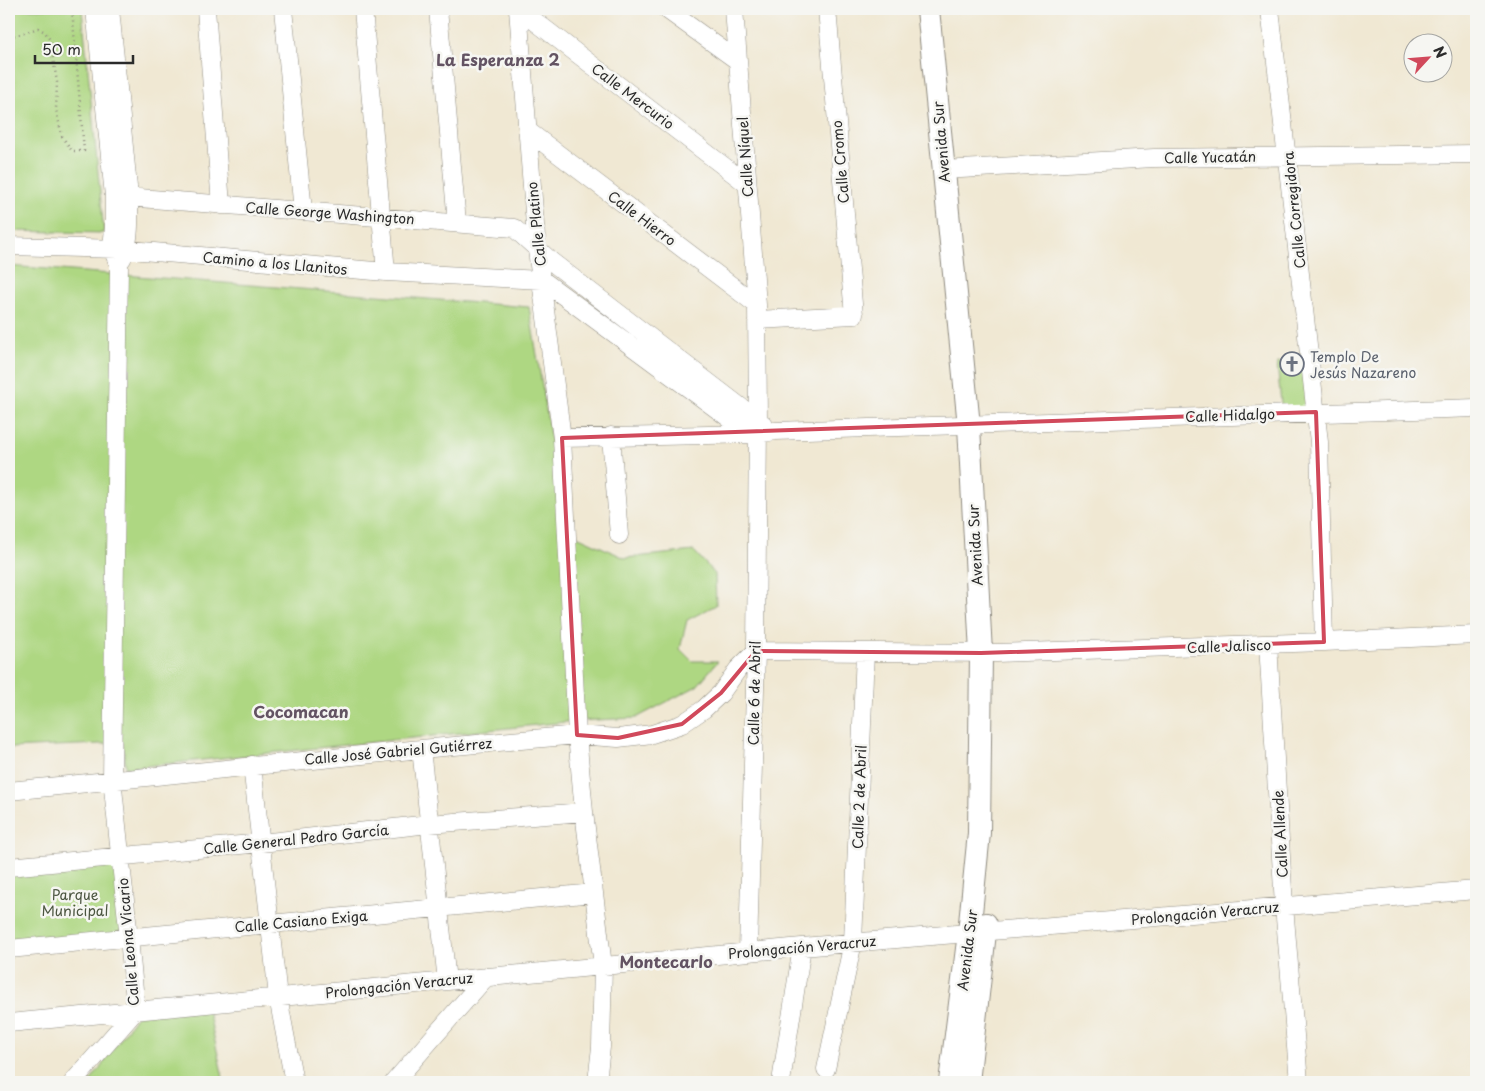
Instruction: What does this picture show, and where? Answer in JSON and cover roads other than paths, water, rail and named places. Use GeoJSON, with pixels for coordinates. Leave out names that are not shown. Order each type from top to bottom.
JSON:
{"type":"FeatureCollection","features":[{"type":"Feature","properties":{"kind":"main road","name":"Avenida Sur"},"geometry":{"type":"LineString","coordinates":[[928,9],[951,169],[976,425],[989,653],[994,835],[950,1082]]}},
{"type":"Feature","properties":{"kind":"main road","name":"Avenida Sur"},"geometry":{"type":"LineString","coordinates":[[943,9],[951,169]]}},
{"type":"Feature","properties":{"kind":"main road","name":"Avenida Sur"},"geometry":{"type":"LineString","coordinates":[[968,1082],[977,933]]}},
{"type":"Feature","properties":{"kind":"street"},"geometry":{"type":"LineString","coordinates":[[95,9],[121,197]]}},
{"type":"Feature","properties":{"kind":"street"},"geometry":{"type":"LineString","coordinates":[[110,9],[121,197]]}},
{"type":"Feature","properties":{"kind":"street"},"geometry":{"type":"LineString","coordinates":[[206,9],[222,205]]}},
{"type":"Feature","properties":{"kind":"street"},"geometry":{"type":"LineString","coordinates":[[284,9],[303,211]]}},
{"type":"Feature","properties":{"kind":"street"},"geometry":{"type":"LineString","coordinates":[[363,9],[386,272]]}},
{"type":"Feature","properties":{"kind":"street"},"geometry":{"type":"LineString","coordinates":[[438,9],[457,223]]}},
{"type":"Feature","properties":{"kind":"street","name":"Calle Platino"},"geometry":{"type":"LineString","coordinates":[[518,9],[537,250],[562,438],[577,734],[584,812],[603,966],[601,1047],[597,1082]]}},
{"type":"Feature","properties":{"kind":"street","name":"Calle Mercurio"},"geometry":{"type":"LineString","coordinates":[[518,9],[748,184]]}},
{"type":"Feature","properties":{"kind":"street"},"geometry":{"type":"LineString","coordinates":[[666,9],[738,61]]}},
{"type":"Feature","properties":{"kind":"street","name":"Calle Níquel"},"geometry":{"type":"LineString","coordinates":[[734,9],[757,312],[757,428]]}},
{"type":"Feature","properties":{"kind":"street","name":"Calle Cromo"},"geometry":{"type":"LineString","coordinates":[[757,312],[854,315],[827,9]]}},
{"type":"Feature","properties":{"kind":"street","name":"Calle Corregidora"},"geometry":{"type":"LineString","coordinates":[[1270,9],[1319,442],[1324,642]]}},
{"type":"Feature","properties":{"kind":"street","name":"Calle Hierro"},"geometry":{"type":"LineString","coordinates":[[528,131],[757,312]]}},
{"type":"Feature","properties":{"kind":"street","name":"Calle Yucatán"},"geometry":{"type":"LineString","coordinates":[[951,169],[1154,158],[1476,154]]}},
{"type":"Feature","properties":{"kind":"street","name":"Calle George Washington"},"geometry":{"type":"LineString","coordinates":[[121,197],[514,228],[552,262],[747,411],[757,428]]}},
{"type":"Feature","properties":{"kind":"street","name":"Calle Leona Vicario"},"geometry":{"type":"LineString","coordinates":[[73,1082],[136,1010],[112,779],[119,254],[129,226],[121,197]]}},
{"type":"Feature","properties":{"kind":"street","name":"Camino a los Llanitos"},"geometry":{"type":"LineString","coordinates":[[9,246],[386,272],[542,280]]}},
{"type":"Feature","properties":{"kind":"street"},"geometry":{"type":"LineString","coordinates":[[542,280],[725,426]]}},
{"type":"Feature","properties":{"kind":"street","name":"Calle Hidalgo"},"geometry":{"type":"LineString","coordinates":[[757,428],[775,431],[1476,408]]}},
{"type":"Feature","properties":{"kind":"street"},"geometry":{"type":"LineString","coordinates":[[562,438],[611,436],[725,426],[757,428]]}},
{"type":"Feature","properties":{"kind":"street","name":"Calle 6 de Abril"},"geometry":{"type":"LineString","coordinates":[[748,952],[756,651],[757,428]]}},
{"type":"Feature","properties":{"kind":"street"},"geometry":{"type":"LineString","coordinates":[[611,436],[619,535]]}},
{"type":"Feature","properties":{"kind":"street","name":"Calle Jalisco"},"geometry":{"type":"LineString","coordinates":[[756,651],[989,653],[1476,635]]}},
{"type":"Feature","properties":{"kind":"street","name":"Calle Allende"},"geometry":{"type":"LineString","coordinates":[[1268,644],[1284,906],[1299,1082]]}},
{"type":"Feature","properties":{"kind":"street","name":"Calle José Gabriel Gutiérrez"},"geometry":{"type":"LineString","coordinates":[[9,791],[112,779],[577,734],[618,738],[652,734],[682,724],[704,709],[721,693],[738,669],[756,651]]}},
{"type":"Feature","properties":{"kind":"street","name":"Calle 2 de Abril"},"geometry":{"type":"LineString","coordinates":[[826,1069],[853,942],[865,652]]}},
{"type":"Feature","properties":{"kind":"street"},"geometry":{"type":"LineString","coordinates":[[421,749],[447,981]]}},
{"type":"Feature","properties":{"kind":"street"},"geometry":{"type":"LineString","coordinates":[[252,765],[278,997],[294,1082]]}},
{"type":"Feature","properties":{"kind":"street","name":"Calle General Pedro García"},"geometry":{"type":"LineString","coordinates":[[9,867],[261,843],[429,824],[584,812]]}},
{"type":"Feature","properties":{"kind":"street","name":"Prolongación Veracruz"},"geometry":{"type":"LineString","coordinates":[[9,1023],[853,942],[1476,890]]}},
{"type":"Feature","properties":{"kind":"street","name":"Calle Casiano Exiga"},"geometry":{"type":"LineString","coordinates":[[9,949],[594,893]]}},
{"type":"Feature","properties":{"kind":"street"},"geometry":{"type":"LineString","coordinates":[[781,1082],[802,947]]}},
{"type":"Feature","properties":{"kind":"street"},"geometry":{"type":"LineString","coordinates":[[394,1082],[486,977]]}},
{"type":"Feature","properties":{"kind":"place","name":"Templo De Jesús Nazareno"},"geometry":{"type":"Point","coordinates":[1292,364]}},
{"type":"Feature","properties":{"kind":"district","name":"La Esperanza 2"},"geometry":{"type":"Point","coordinates":[498,59]}},
{"type":"Feature","properties":{"kind":"district","name":"Cocomacan"},"geometry":{"type":"Point","coordinates":[301,711]}},
{"type":"Feature","properties":{"kind":"district","name":"Montecarlo"},"geometry":{"type":"Point","coordinates":[666,961]}},
{"type":"Feature","properties":{"kind":"park label","name":"Parque Municipal"},"geometry":{"type":"Point","coordinates":[75,902]}}]}
